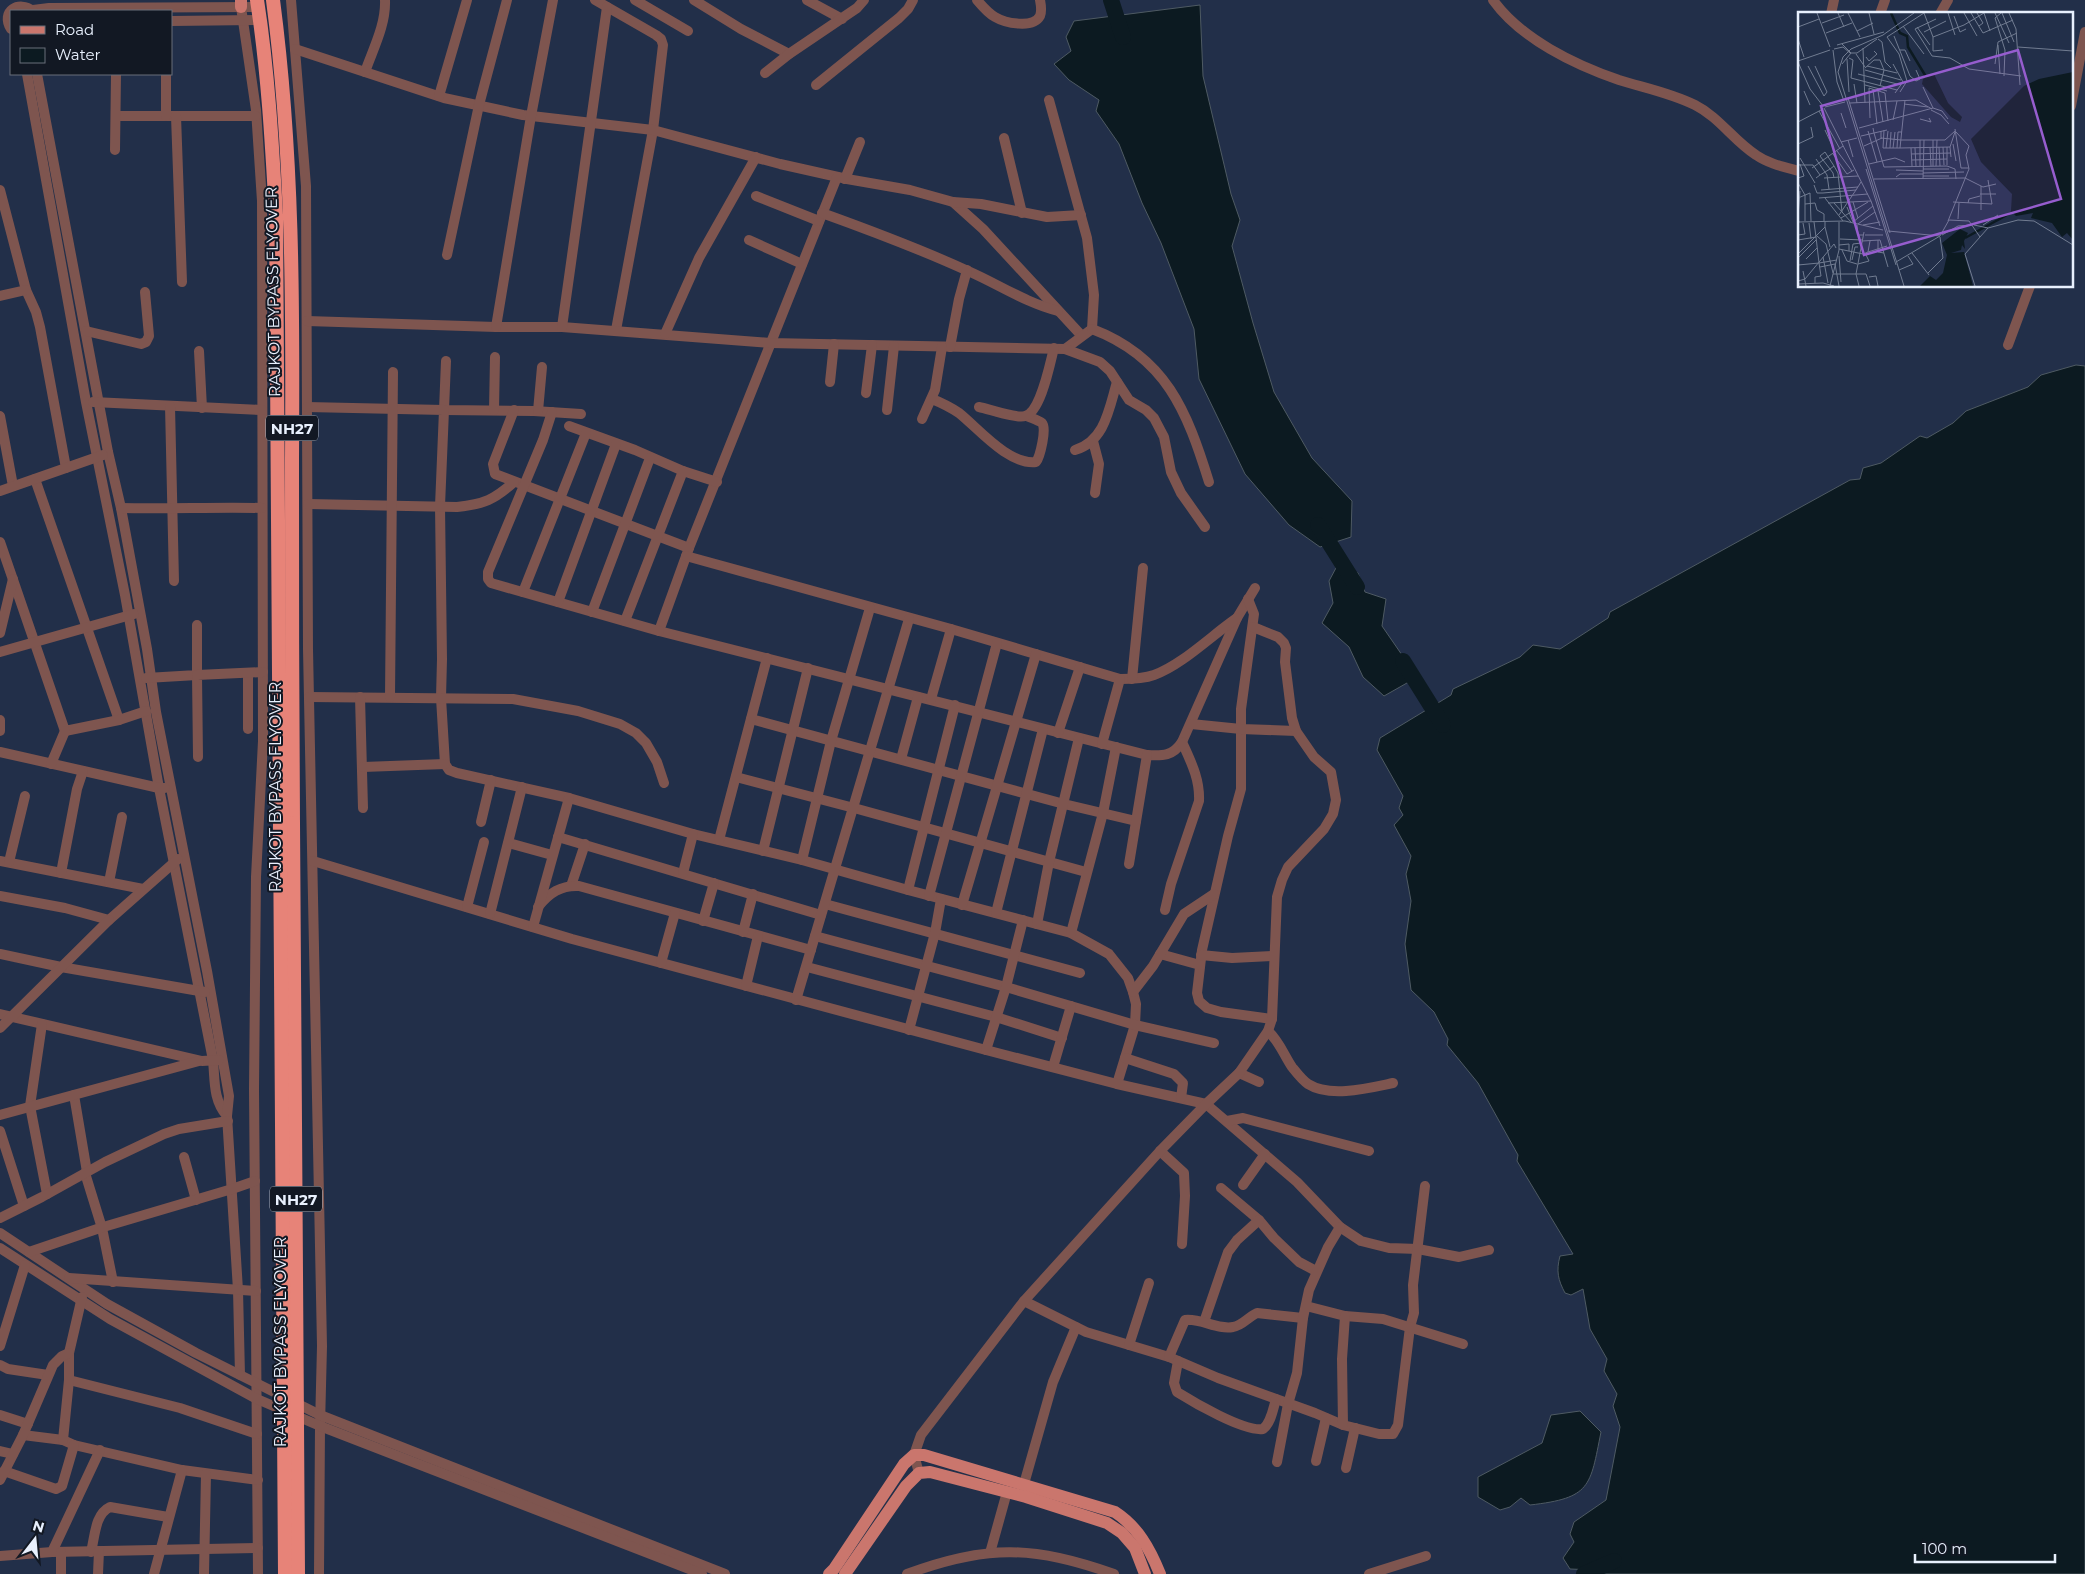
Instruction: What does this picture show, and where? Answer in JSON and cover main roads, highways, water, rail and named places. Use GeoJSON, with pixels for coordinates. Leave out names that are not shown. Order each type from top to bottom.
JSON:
{"type":"FeatureCollection","features":[{"type":"Feature","properties":{"kind":"highway","name":"RAJKOT BYPASS FLYOVER"},"geometry":{"type":"LineString","coordinates":[[273,0],[283,92],[289,183],[292,314],[287,824],[285,1574]]}},
{"type":"Feature","properties":{"kind":"highway","name":"RAJKOT BYPASS FLYOVER"},"geometry":{"type":"LineString","coordinates":[[258,9],[272,137],[276,215],[298,1574]]}},
{"type":"Feature","properties":{"kind":"main road"},"geometry":{"type":"LineString","coordinates":[[829,1574],[904,1464],[914,1455],[924,1454],[1115,1512],[1136,1530],[1150,1551],[1160,1574]]}},
{"type":"Feature","properties":{"kind":"main road"},"geometry":{"type":"LineString","coordinates":[[845,1574],[906,1486],[919,1473],[930,1472],[1007,1492],[1107,1523],[1122,1533],[1135,1548],[1145,1574]]}},
{"type":"Feature","properties":{"kind":"water"},"geometry":{"type":"Polygon","coordinates":[[[1200,5],[1203,76],[1231,194],[1240,220],[1232,246],[1274,392],[1312,458],[1352,501],[1351,537],[1320,547],[1289,525],[1245,474],[1199,379],[1194,329],[1161,243],[1142,203],[1119,144],[1096,111],[1099,100],[1069,80],[1054,64],[1071,51],[1066,37],[1074,21],[1200,5]]]}},
{"type":"Feature","properties":{"kind":"water"},"geometry":{"type":"Polygon","coordinates":[[[2076,365],[2085,366],[2085,1574],[1597,1574],[1595,1570],[1570,1569],[1563,1558],[1574,1542],[1570,1534],[1574,1522],[1606,1500],[1620,1427],[1613,1406],[1617,1394],[1604,1371],[1607,1359],[1590,1329],[1583,1289],[1571,1295],[1565,1293],[1559,1280],[1558,1266],[1560,1256],[1573,1254],[1517,1161],[1518,1155],[1478,1083],[1447,1045],[1448,1039],[1434,1012],[1411,990],[1405,944],[1411,901],[1406,874],[1411,856],[1394,825],[1403,815],[1399,808],[1403,796],[1377,750],[1380,738],[1451,695],[1453,689],[1520,657],[1533,645],[1560,649],[1608,618],[1610,612],[1850,480],[1860,479],[1863,468],[1881,463],[1920,436],[1927,438],[1953,423],[1966,411],[2028,387],[2041,375],[2076,365]]]}},
{"type":"Feature","properties":{"kind":"water"},"geometry":{"type":"Polygon","coordinates":[[[1337,566],[1358,573],[1365,592],[1386,599],[1382,626],[1402,655],[1410,662],[1414,679],[1384,696],[1363,677],[1349,647],[1322,623],[1333,603],[1329,581],[1337,566]]]}},
{"type":"Feature","properties":{"kind":"water"},"geometry":{"type":"Polygon","coordinates":[[[1580,1411],[1601,1432],[1590,1477],[1576,1493],[1550,1502],[1530,1505],[1521,1498],[1510,1507],[1500,1510],[1478,1497],[1478,1477],[1542,1443],[1551,1415],[1580,1411]]]}},
{"type":"Feature","properties":{"kind":"waterway"},"geometry":{"type":"LineString","coordinates":[[1111,0],[1123,37]]}},
{"type":"Feature","properties":{"kind":"waterway"},"geometry":{"type":"LineString","coordinates":[[1318,525],[1357,587]]}},
{"type":"Feature","properties":{"kind":"waterway"},"geometry":{"type":"LineString","coordinates":[[1403,661],[1443,725]]}},
{"type":"Feature","properties":{"kind":"waterway"},"geometry":{"type":"LineString","coordinates":[[1584,1574],[1614,1561]]}}]}
